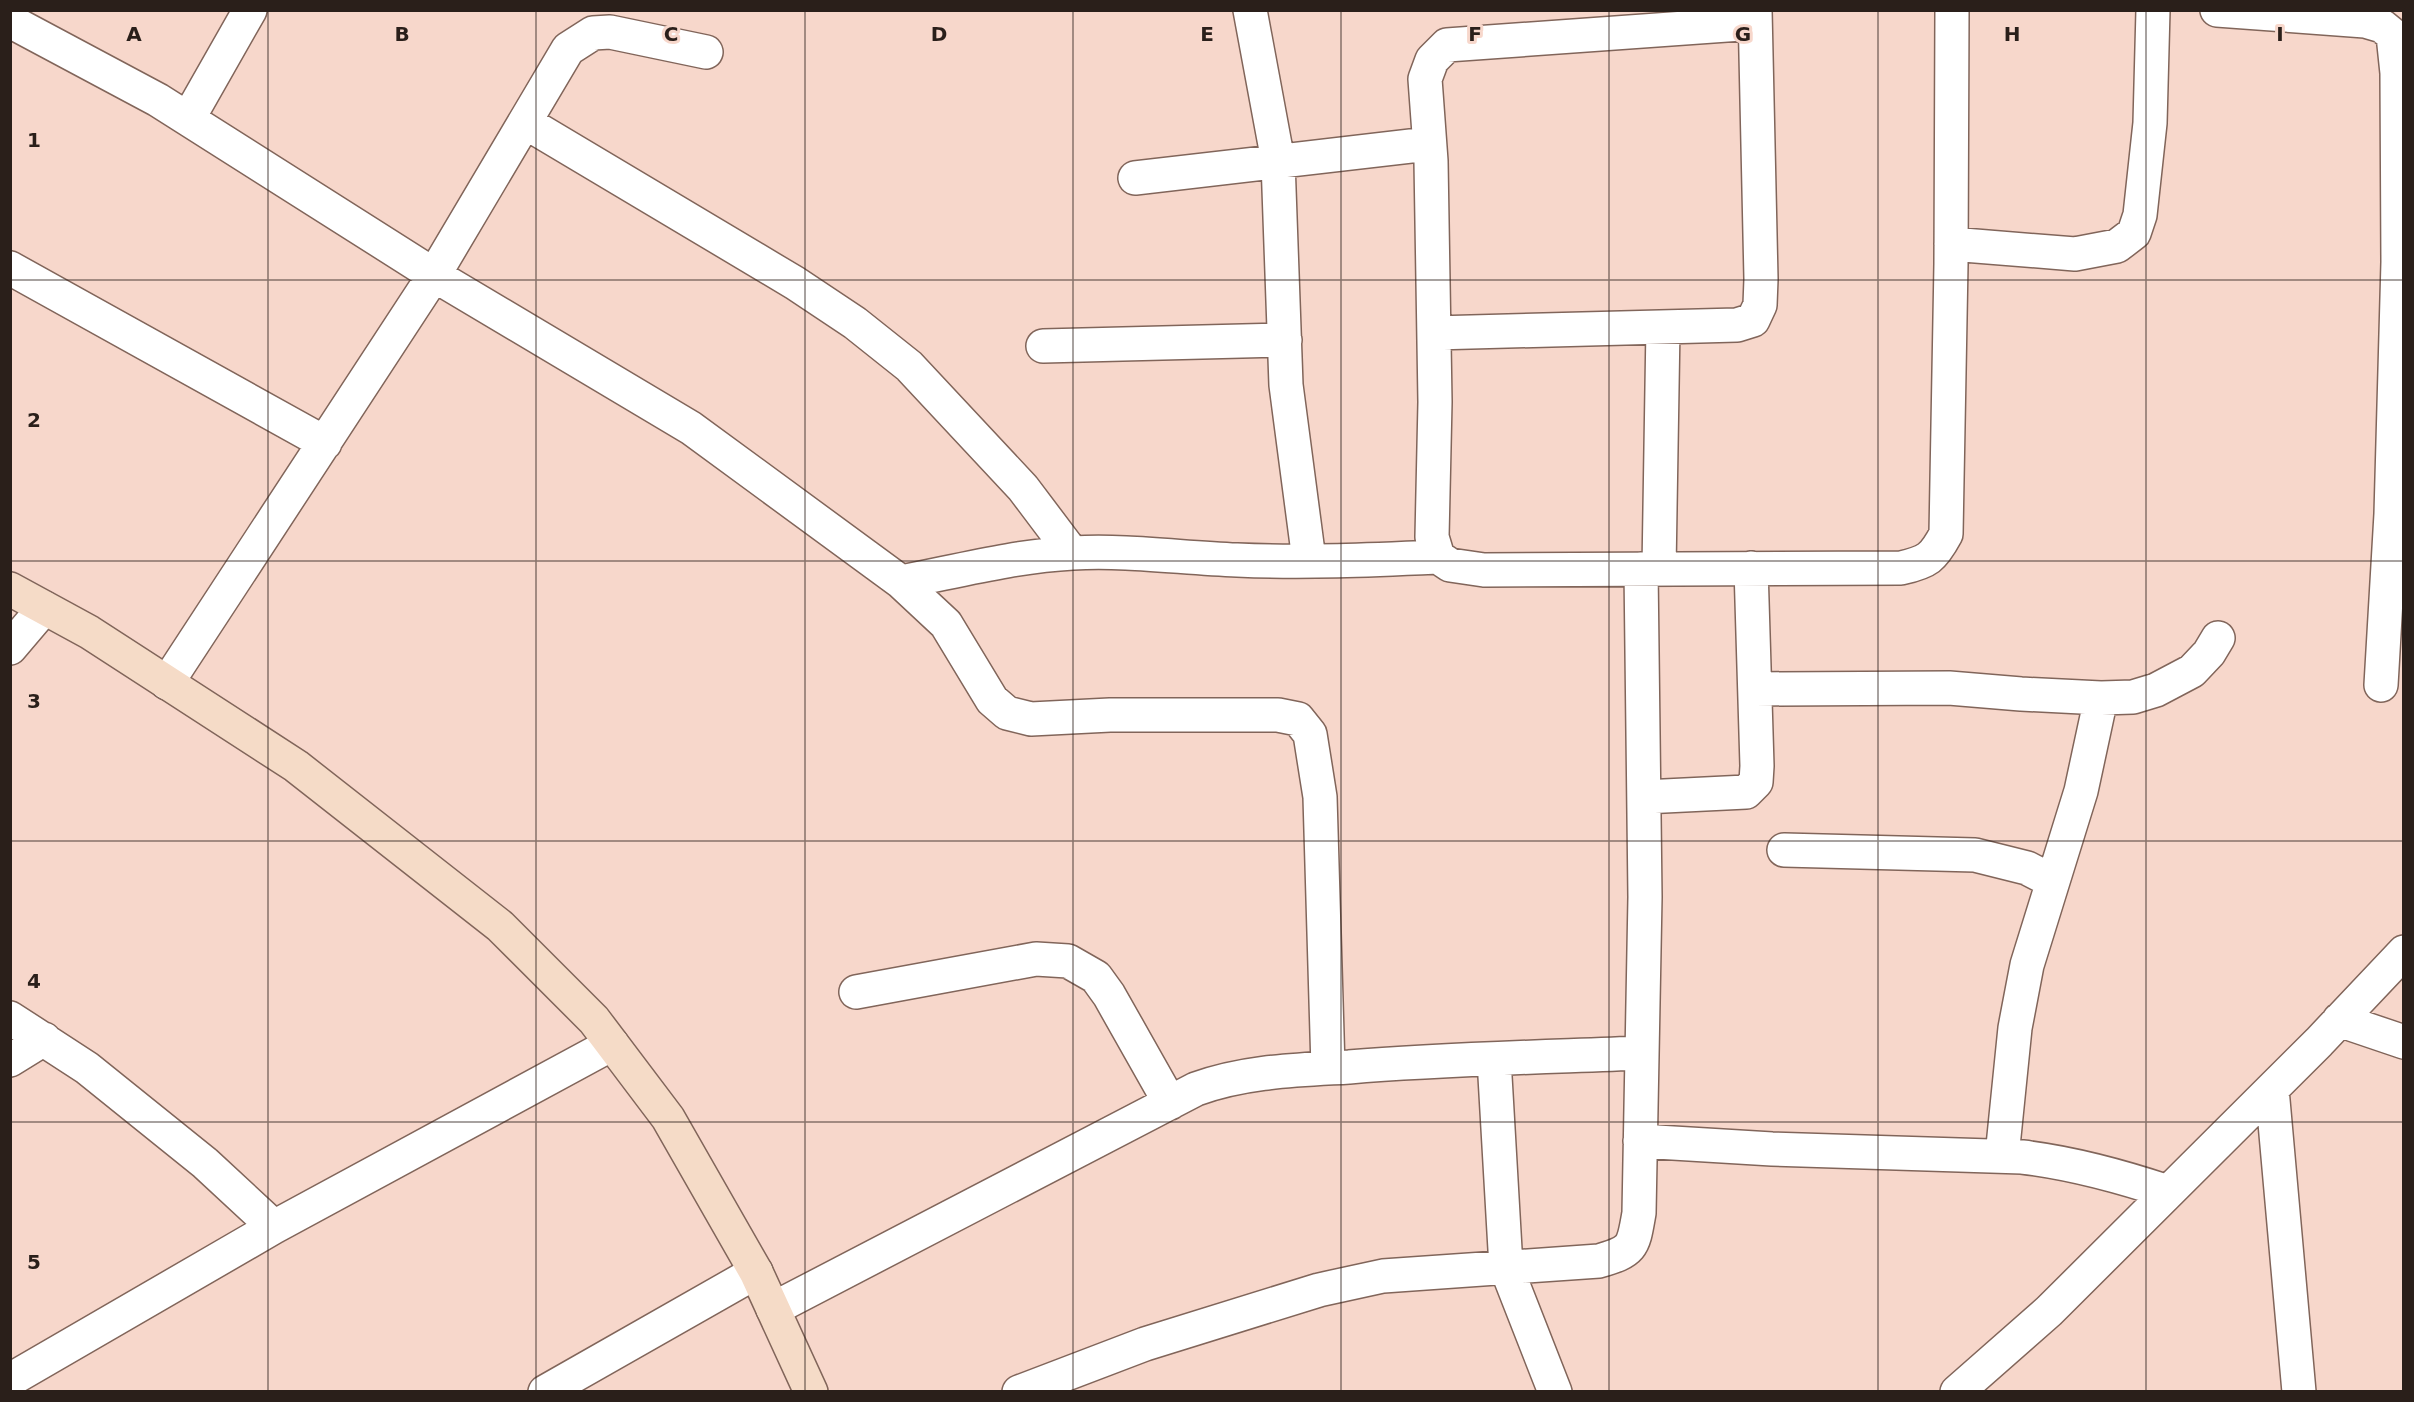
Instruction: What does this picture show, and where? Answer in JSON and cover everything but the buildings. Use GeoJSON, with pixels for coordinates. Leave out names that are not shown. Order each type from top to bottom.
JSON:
{"type":"FeatureCollection","features":[{"type":"Feature","properties":{"kind":"street"},"geometry":{"type":"LineString","coordinates":[[188,119],[250,10]]}},
{"type":"Feature","properties":{"kind":"street"},"geometry":{"type":"LineString","coordinates":[[1250,10],[1278,161],[1286,386],[1309,560]]}},
{"type":"Feature","properties":{"kind":"street"},"geometry":{"type":"LineString","coordinates":[[901,582],[1012,561],[1072,553],[1169,554],[1237,560],[1438,557],[1450,565],[1484,570],[1901,568],[1921,564],[1935,554],[1946,534],[1952,244],[1952,10]]}},
{"type":"Feature","properties":{"kind":"street"},"geometry":{"type":"LineString","coordinates":[[1952,244],[2075,254],[2117,246],[2134,233],[2140,215],[2151,123],[2153,10]]}},
{"type":"Feature","properties":{"kind":"street"},"geometry":{"type":"LineString","coordinates":[[2217,10],[2365,21],[2382,26],[2393,36],[2399,56],[2397,73],[2398,262],[2391,514],[2381,685]]}},
{"type":"Feature","properties":{"kind":"street"},"geometry":{"type":"LineString","coordinates":[[1434,333],[1737,325],[1753,320],[1760,305],[1761,279],[1755,17],[1447,45],[1432,60],[1425,79],[1431,162],[1434,333],[1436,402],[1432,537],[1438,557]]}},
{"type":"Feature","properties":{"kind":"street"},"geometry":{"type":"LineString","coordinates":[[10,21],[158,100],[434,275],[692,428],[901,582],[946,624],[992,700],[1007,713],[1031,719],[1266,715],[1298,718],[1310,734],[1320,797],[1328,1068]]}},
{"type":"Feature","properties":{"kind":"street"},"geometry":{"type":"LineString","coordinates":[[167,683],[434,275],[568,49],[593,33],[610,32],[706,52]]}},
{"type":"Feature","properties":{"kind":"street"},"geometry":{"type":"LineString","coordinates":[[525,122],[795,283],[855,323],[909,366],[1015,479],[1072,553]]}},
{"type":"Feature","properties":{"kind":"street"},"geometry":{"type":"LineString","coordinates":[[1135,178],[1428,144]]}},
{"type":"Feature","properties":{"kind":"street"},"geometry":{"type":"LineString","coordinates":[[10,268],[324,443]]}},
{"type":"Feature","properties":{"kind":"street"},"geometry":{"type":"LineString","coordinates":[[1019,1392],[1145,1344],[1319,1290],[1383,1276],[1599,1261],[1621,1254],[1634,1243],[1639,1213],[1645,897],[1644,797],[1650,569],[1663,327]]}},
{"type":"Feature","properties":{"kind":"street"},"geometry":{"type":"LineString","coordinates":[[1042,346],[1285,340]]}},
{"type":"Feature","properties":{"kind":"street"},"geometry":{"type":"LineString","coordinates":[[1644,797],[1746,792],[1756,782],[1751,568]]}},
{"type":"Feature","properties":{"kind":"street"},"geometry":{"type":"LineString","coordinates":[[10,589],[89,633],[296,766],[500,926],[594,1020],[668,1118],[756,1272],[811,1392]]}},
{"type":"Feature","properties":{"kind":"street"},"geometry":{"type":"LineString","coordinates":[[10,648],[44,608]]}},
{"type":"Feature","properties":{"kind":"street"},"geometry":{"type":"LineString","coordinates":[[1755,689],[1949,687],[2101,698],[2133,697],[2156,690],[2192,671],[2209,653],[2218,638]]}},
{"type":"Feature","properties":{"kind":"street"},"geometry":{"type":"LineString","coordinates":[[2002,1156],[2015,1028],[2027,965],[2081,791],[2101,698]]}},
{"type":"Feature","properties":{"kind":"street"},"geometry":{"type":"LineString","coordinates":[[1785,850],[1975,855],[2027,868],[2052,881]]}},
{"type":"Feature","properties":{"kind":"street"},"geometry":{"type":"LineString","coordinates":[[1957,1392],[2049,1311],[2272,1089],[2403,952]]}},
{"type":"Feature","properties":{"kind":"street"},"geometry":{"type":"LineString","coordinates":[[856,992],[1036,959],[1068,961],[1096,977],[1109,995],[1170,1103]]}},
{"type":"Feature","properties":{"kind":"street"},"geometry":{"type":"LineString","coordinates":[[10,1018],[87,1068],[205,1163],[274,1227]]}},
{"type":"Feature","properties":{"kind":"street"},"geometry":{"type":"LineString","coordinates":[[2339,1020],[2403,1042]]}},
{"type":"Feature","properties":{"kind":"street"},"geometry":{"type":"LineString","coordinates":[[10,1060],[44,1039]]}},
{"type":"Feature","properties":{"kind":"street"},"geometry":{"type":"LineString","coordinates":[[10,1380],[274,1227],[612,1044]]}},
{"type":"Feature","properties":{"kind":"street"},"geometry":{"type":"LineString","coordinates":[[773,1309],[1196,1089],[1221,1080],[1262,1072],[1426,1061],[1642,1053]]}},
{"type":"Feature","properties":{"kind":"street"},"geometry":{"type":"LineString","coordinates":[[1494,1059],[1506,1267],[1555,1392]]}},
{"type":"Feature","properties":{"kind":"street"},"geometry":{"type":"LineString","coordinates":[[2272,1089],[2299,1392]]}},
{"type":"Feature","properties":{"kind":"street"},"geometry":{"type":"LineString","coordinates":[[1640,1141],[1772,1149],[2002,1156],[2057,1161],[2114,1174],[2168,1192]]}},
{"type":"Feature","properties":{"kind":"street"},"geometry":{"type":"LineString","coordinates":[[546,1392],[756,1272]]}}]}
